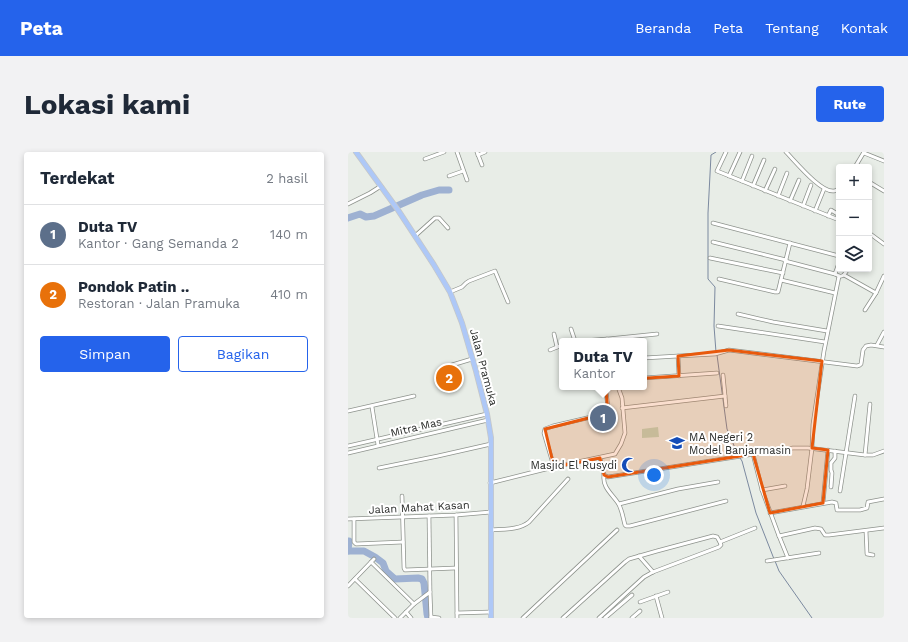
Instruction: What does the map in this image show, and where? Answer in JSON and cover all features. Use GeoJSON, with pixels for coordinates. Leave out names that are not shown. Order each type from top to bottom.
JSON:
{"type":"FeatureCollection","features":[{"type":"Feature","properties":{"kind":"main road","name":"Jalan Pramuka"},"geometry":{"type":"LineString","coordinates":[[356,152],[398,210],[434,265],[450,292],[462,323],[487,414],[491,444],[490,512],[492,618]]}},
{"type":"Feature","properties":{"kind":"street"},"geometry":{"type":"LineString","coordinates":[[425,159],[444,152]]}},
{"type":"Feature","properties":{"kind":"street"},"geometry":{"type":"LineString","coordinates":[[457,152],[467,180]]}},
{"type":"Feature","properties":{"kind":"street"},"geometry":{"type":"LineString","coordinates":[[482,166],[478,153],[485,152]]}},
{"type":"Feature","properties":{"kind":"street"},"geometry":{"type":"LineString","coordinates":[[726,152],[717,171],[836,219]]}},
{"type":"Feature","properties":{"kind":"street"},"geometry":{"type":"LineString","coordinates":[[729,176],[740,152]]}},
{"type":"Feature","properties":{"kind":"street"},"geometry":{"type":"LineString","coordinates":[[786,152],[820,186],[832,192],[836,190]]}},
{"type":"Feature","properties":{"kind":"street"},"geometry":{"type":"LineString","coordinates":[[857,164],[864,152],[884,161]]}},
{"type":"Feature","properties":{"kind":"street"},"geometry":{"type":"LineString","coordinates":[[742,181],[752,156]]}},
{"type":"Feature","properties":{"kind":"street"},"geometry":{"type":"LineString","coordinates":[[753,186],[764,160]]}},
{"type":"Feature","properties":{"kind":"street"},"geometry":{"type":"LineString","coordinates":[[765,191],[775,169]]}},
{"type":"Feature","properties":{"kind":"street"},"geometry":{"type":"LineString","coordinates":[[449,176],[463,171]]}},
{"type":"Feature","properties":{"kind":"street"},"geometry":{"type":"LineString","coordinates":[[778,196],[787,173]]}},
{"type":"Feature","properties":{"kind":"street"},"geometry":{"type":"LineString","coordinates":[[790,201],[799,180]]}},
{"type":"Feature","properties":{"kind":"street"},"geometry":{"type":"LineString","coordinates":[[872,184],[884,191]]}},
{"type":"Feature","properties":{"kind":"street"},"geometry":{"type":"LineString","coordinates":[[803,206],[811,185]]}},
{"type":"Feature","properties":{"kind":"street"},"geometry":{"type":"LineString","coordinates":[[348,204],[381,186]]}},
{"type":"Feature","properties":{"kind":"street"},"geometry":{"type":"LineString","coordinates":[[815,211],[824,189]]}},
{"type":"Feature","properties":{"kind":"street"},"geometry":{"type":"LineString","coordinates":[[828,216],[831,210],[836,213]]}},
{"type":"Feature","properties":{"kind":"street"},"geometry":{"type":"LineString","coordinates":[[415,236],[435,218],[439,218],[448,228]]}},
{"type":"Feature","properties":{"kind":"street"},"geometry":{"type":"LineString","coordinates":[[713,223],[836,255]]}},
{"type":"Feature","properties":{"kind":"street"},"geometry":{"type":"LineString","coordinates":[[872,235],[884,244]]}},
{"type":"Feature","properties":{"kind":"street"},"geometry":{"type":"LineString","coordinates":[[713,242],[839,276],[844,275],[876,293]]}},
{"type":"Feature","properties":{"kind":"street"},"geometry":{"type":"LineString","coordinates":[[719,279],[778,292],[790,243]]}},
{"type":"Feature","properties":{"kind":"street"},"geometry":{"type":"LineString","coordinates":[[710,258],[783,273]]}},
{"type":"Feature","properties":{"kind":"street"},"geometry":{"type":"LineString","coordinates":[[450,292],[462,287],[468,282],[495,271],[508,302]]}},
{"type":"Feature","properties":{"kind":"street"},"geometry":{"type":"LineString","coordinates":[[803,506],[807,490],[813,424],[822,361],[839,276]]}},
{"type":"Feature","properties":{"kind":"street"},"geometry":{"type":"LineString","coordinates":[[865,310],[876,293],[884,276]]}},
{"type":"Feature","properties":{"kind":"street"},"geometry":{"type":"LineString","coordinates":[[781,280],[835,293]]}},
{"type":"Feature","properties":{"kind":"street"},"geometry":{"type":"LineString","coordinates":[[738,314],[773,322],[827,331]]}},
{"type":"Feature","properties":{"kind":"street"},"geometry":{"type":"LineString","coordinates":[[718,326],[825,342]]}},
{"type":"Feature","properties":{"kind":"street"},"geometry":{"type":"LineString","coordinates":[[571,329],[574,338]]}},
{"type":"Feature","properties":{"kind":"street"},"geometry":{"type":"LineString","coordinates":[[877,345],[884,332]]}},
{"type":"Feature","properties":{"kind":"street"},"geometry":{"type":"LineString","coordinates":[[550,350],[557,347],[554,334]]}},
{"type":"Feature","properties":{"kind":"street"},"geometry":{"type":"LineString","coordinates":[[623,338],[657,334]]}},
{"type":"Feature","properties":{"kind":"street"},"geometry":{"type":"LineString","coordinates":[[647,358],[717,354],[729,350],[859,365],[861,364],[865,348],[868,345],[884,346]]}},
{"type":"Feature","properties":{"kind":"street"},"geometry":{"type":"LineString","coordinates":[[678,356],[679,376]]}},
{"type":"Feature","properties":{"kind":"street"},"geometry":{"type":"LineString","coordinates":[[452,365],[472,359]]}},
{"type":"Feature","properties":{"kind":"street"},"geometry":{"type":"LineString","coordinates":[[647,378],[717,373]]}},
{"type":"Feature","properties":{"kind":"street"},"geometry":{"type":"LineString","coordinates":[[723,375],[723,396],[726,406]]}},
{"type":"Feature","properties":{"kind":"street"},"geometry":{"type":"LineString","coordinates":[[554,467],[544,434],[545,429],[604,414],[608,408],[606,391],[608,390]]}},
{"type":"Feature","properties":{"kind":"street"},"geometry":{"type":"LineString","coordinates":[[490,484],[554,467],[600,458],[616,453],[625,433],[622,398],[619,390]]}},
{"type":"Feature","properties":{"kind":"street"},"geometry":{"type":"LineString","coordinates":[[348,411],[414,396]]}},
{"type":"Feature","properties":{"kind":"street"},"geometry":{"type":"LineString","coordinates":[[622,408],[723,396]]}},
{"type":"Feature","properties":{"kind":"street"},"geometry":{"type":"LineString","coordinates":[[840,491],[855,396]]}},
{"type":"Feature","properties":{"kind":"street"},"geometry":{"type":"LineString","coordinates":[[865,455],[870,404]]}},
{"type":"Feature","properties":{"kind":"street"},"geometry":{"type":"LineString","coordinates":[[372,406],[378,445]]}},
{"type":"Feature","properties":{"kind":"street","name":"Mitra Mas"},"geometry":{"type":"LineString","coordinates":[[348,446],[487,414]]}},
{"type":"Feature","properties":{"kind":"street","name":"Mitra Mas"},"geometry":{"type":"LineString","coordinates":[[348,453],[488,420]]}},
{"type":"Feature","properties":{"kind":"street"},"geometry":{"type":"LineString","coordinates":[[422,430],[423,435]]}},
{"type":"Feature","properties":{"kind":"street"},"geometry":{"type":"LineString","coordinates":[[379,468],[491,444]]}},
{"type":"Feature","properties":{"kind":"street"},"geometry":{"type":"LineString","coordinates":[[604,475],[608,477],[622,475],[793,448],[812,448],[865,455],[873,455],[884,451]]}},
{"type":"Feature","properties":{"kind":"street"},"geometry":{"type":"LineString","coordinates":[[823,503],[828,450]]}},
{"type":"Feature","properties":{"kind":"street"},"geometry":{"type":"LineString","coordinates":[[831,487],[831,464],[835,458],[835,451]]}},
{"type":"Feature","properties":{"kind":"street"},"geometry":{"type":"LineString","coordinates":[[753,454],[762,490],[778,536],[788,558]]}},
{"type":"Feature","properties":{"kind":"street"},"geometry":{"type":"LineString","coordinates":[[600,458],[605,485],[610,494],[619,504],[625,525],[627,526],[726,501]]}},
{"type":"Feature","properties":{"kind":"street"},"geometry":{"type":"LineString","coordinates":[[491,530],[520,527],[529,522],[568,479]]}},
{"type":"Feature","properties":{"kind":"street"},"geometry":{"type":"LineString","coordinates":[[619,504],[678,489],[718,482]]}},
{"type":"Feature","properties":{"kind":"street"},"geometry":{"type":"LineString","coordinates":[[762,490],[785,486]]}},
{"type":"Feature","properties":{"kind":"street"},"geometry":{"type":"LineString","coordinates":[[402,496],[405,570],[456,568]]}},
{"type":"Feature","properties":{"kind":"street"},"geometry":{"type":"LineString","coordinates":[[770,513],[803,506],[834,502],[837,510],[860,510],[867,508],[868,502],[884,499]]}},
{"type":"Feature","properties":{"kind":"street","name":"Jalan Mahat Kasan"},"geometry":{"type":"LineString","coordinates":[[348,519],[456,515],[490,512]]}},
{"type":"Feature","properties":{"kind":"street"},"geometry":{"type":"LineString","coordinates":[[456,515],[457,618]]}},
{"type":"Feature","properties":{"kind":"street"},"geometry":{"type":"LineString","coordinates":[[429,516],[430,569],[427,594],[431,618],[439,618]]}},
{"type":"Feature","properties":{"kind":"street"},"geometry":{"type":"LineString","coordinates":[[354,519],[354,542],[356,544],[403,542]]}},
{"type":"Feature","properties":{"kind":"street"},"geometry":{"type":"LineString","coordinates":[[720,542],[755,528]]}},
{"type":"Feature","properties":{"kind":"street"},"geometry":{"type":"LineString","coordinates":[[778,536],[815,528],[821,529],[825,535],[829,536],[884,528]]}},
{"type":"Feature","properties":{"kind":"street"},"geometry":{"type":"LineString","coordinates":[[523,618],[617,530]]}},
{"type":"Feature","properties":{"kind":"street"},"geometry":{"type":"LineString","coordinates":[[866,531],[867,554],[873,555]]}},
{"type":"Feature","properties":{"kind":"street"},"geometry":{"type":"LineString","coordinates":[[563,618],[626,562],[634,557],[713,536],[717,537],[721,545],[719,547],[653,572],[644,577],[599,618]]}},
{"type":"Feature","properties":{"kind":"street"},"geometry":{"type":"LineString","coordinates":[[767,561],[819,553]]}},
{"type":"Feature","properties":{"kind":"street"},"geometry":{"type":"LineString","coordinates":[[638,556],[653,572]]}},
{"type":"Feature","properties":{"kind":"street"},"geometry":{"type":"LineString","coordinates":[[348,586],[374,559]]}},
{"type":"Feature","properties":{"kind":"street"},"geometry":{"type":"LineString","coordinates":[[371,562],[414,604]]}},
{"type":"Feature","properties":{"kind":"street"},"geometry":{"type":"LineString","coordinates":[[356,578],[396,618]]}},
{"type":"Feature","properties":{"kind":"street"},"geometry":{"type":"LineString","coordinates":[[640,602],[668,592]]}},
{"type":"Feature","properties":{"kind":"street"},"geometry":{"type":"LineString","coordinates":[[400,618],[427,594]]}},
{"type":"Feature","properties":{"kind":"street"},"geometry":{"type":"LineString","coordinates":[[605,618],[632,595]]}},
{"type":"Feature","properties":{"kind":"street"},"geometry":{"type":"LineString","coordinates":[[656,596],[662,618]]}},
{"type":"Feature","properties":{"kind":"street"},"geometry":{"type":"LineString","coordinates":[[632,618],[640,611]]}},
{"type":"Feature","properties":{"kind":"street"},"geometry":{"type":"LineString","coordinates":[[406,612],[412,618]]}},
{"type":"Feature","properties":{"kind":"street"},"geometry":{"type":"LineString","coordinates":[[457,613],[491,612]]}},
{"type":"Feature","properties":{"kind":"highlighted area"},"geometry":{"type":"Polygon","coordinates":[[[729,350],[822,361],[812,448],[828,450],[823,503],[770,513],[753,454],[608,477],[604,475],[600,458],[554,467],[545,429],[608,413],[606,391],[617,384],[616,380],[679,376],[678,356],[729,350]]]}},
{"type":"Feature","properties":{"kind":"green space"},"geometry":{"type":"Polygon","coordinates":[[[658,427],[659,437],[642,438],[642,429],[658,427]]]}},
{"type":"Feature","properties":{"kind":"waterway"},"geometry":{"type":"LineString","coordinates":[[716,152],[711,155],[708,213],[708,279],[715,287],[714,326],[716,352]]}},
{"type":"Feature","properties":{"kind":"waterway"},"geometry":{"type":"LineString","coordinates":[[348,218],[360,214],[366,217],[374,216],[422,195],[439,190],[449,190]]}},
{"type":"Feature","properties":{"kind":"waterway"},"geometry":{"type":"LineString","coordinates":[[717,355],[727,429],[738,455]]}},
{"type":"Feature","properties":{"kind":"waterway"},"geometry":{"type":"LineString","coordinates":[[740,458],[756,513],[774,559]]}},
{"type":"Feature","properties":{"kind":"waterway"},"geometry":{"type":"LineString","coordinates":[[348,541],[348,551]]}},
{"type":"Feature","properties":{"kind":"waterway"},"geometry":{"type":"LineString","coordinates":[[348,551],[364,551],[375,557],[383,563],[386,571],[395,579],[422,579],[424,583],[428,618]]}},
{"type":"Feature","properties":{"kind":"waterway"},"geometry":{"type":"LineString","coordinates":[[775,561],[779,571],[812,618]]}},
{"type":"Feature","properties":{"kind":"place","name":"Pondok Patin .."},"geometry":{"type":"Point","coordinates":[449,378]}},
{"type":"Feature","properties":{"kind":"place","name":"Duta TV"},"geometry":{"type":"Point","coordinates":[603,418]}},
{"type":"Feature","properties":{"kind":"place","name":"MA Negeri 2 Model Banjarmasin"},"geometry":{"type":"Point","coordinates":[677,443]}},
{"type":"Feature","properties":{"kind":"place","name":"Masjid El Rusydi"},"geometry":{"type":"Point","coordinates":[629,465]}}]}
